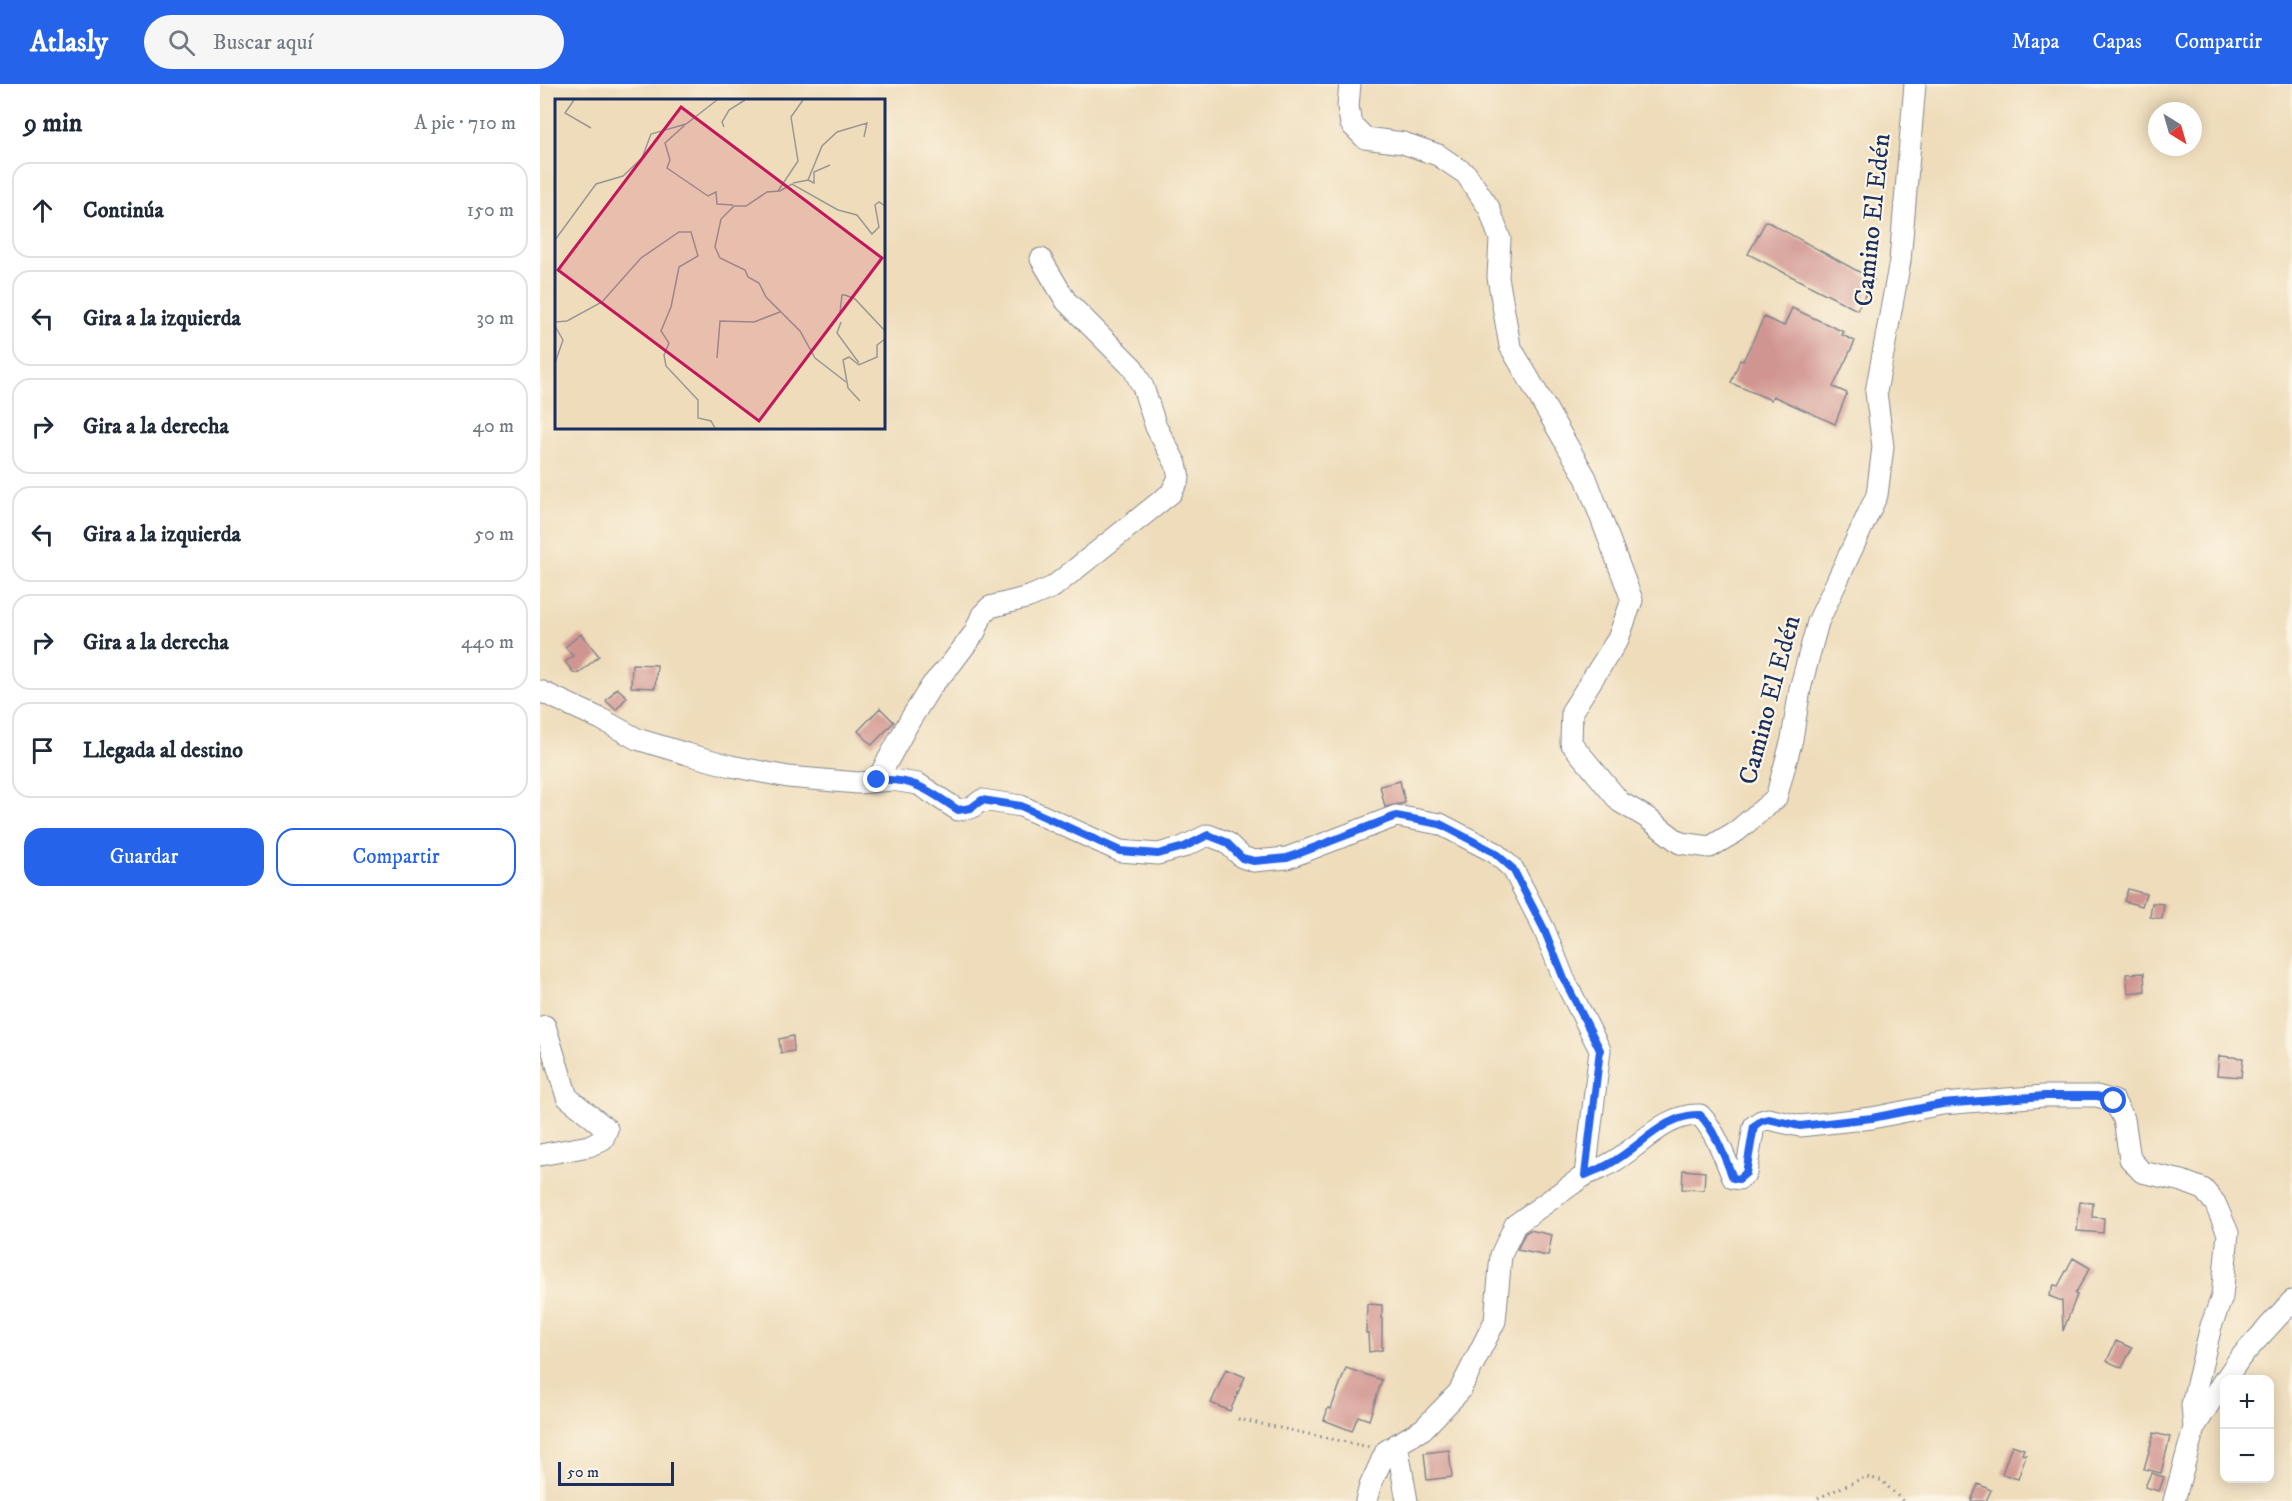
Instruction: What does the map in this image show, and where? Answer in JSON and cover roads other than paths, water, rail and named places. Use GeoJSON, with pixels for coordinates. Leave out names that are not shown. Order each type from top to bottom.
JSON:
{"type":"FeatureCollection","features":[{"type":"Feature","properties":{"kind":"street","name":"Camino El Edén"},"geometry":{"type":"LineString","coordinates":[[1350,84],[1348,106],[1351,124],[1365,138],[1402,143],[1438,155],[1466,174],[1489,208],[1500,239],[1498,277],[1510,346],[1586,478],[1632,600],[1618,639],[1572,711],[1571,743],[1620,802],[1646,817],[1680,843],[1710,847],[1737,831],[1776,798],[1792,739],[1800,689],[1818,622],[1877,495],[1883,447],[1876,392],[1900,261],[1915,84]]}},
{"type":"Feature","properties":{"kind":"street"},"geometry":{"type":"LineString","coordinates":[[877,780],[932,685],[975,632],[982,615],[990,607],[1029,597],[1053,586],[1171,493],[1179,478],[1176,464],[1156,427],[1143,387],[1133,368],[1066,301],[1041,258]]}},
{"type":"Feature","properties":{"kind":"street"},"geometry":{"type":"LineString","coordinates":[[540,691],[601,719],[637,739],[720,763],[788,777],[829,782],[892,780],[918,784],[958,810],[971,808],[982,800],[1021,806],[1120,851],[1158,854],[1184,847],[1208,835],[1226,842],[1242,858],[1254,861],[1287,858],[1396,816],[1440,824],[1494,852],[1513,869],[1544,929],[1564,979],[1600,1050],[1585,1175]]}},
{"type":"Feature","properties":{"kind":"street"},"geometry":{"type":"LineString","coordinates":[[540,1155],[589,1146],[603,1139],[607,1129],[567,1096],[545,1026]]}},
{"type":"Feature","properties":{"kind":"street"},"geometry":{"type":"LineString","coordinates":[[1366,1501],[1370,1485],[1391,1448],[1423,1429],[1459,1392],[1495,1322],[1501,1255],[1515,1225],[1585,1175],[1611,1163],[1671,1122],[1688,1114],[1700,1115],[1706,1121],[1719,1143],[1733,1178],[1739,1179],[1746,1173],[1754,1126],[1768,1119],[1800,1126],[1872,1118],[1942,1104],[2044,1096],[2097,1096],[2114,1101],[2124,1119],[2130,1159],[2142,1172],[2182,1181],[2203,1189],[2215,1203],[2228,1233],[2222,1297],[2211,1326],[2192,1405],[2194,1428]]}},
{"type":"Feature","properties":{"kind":"street"},"geometry":{"type":"LineString","coordinates":[[2228,1375],[2240,1358],[2292,1301]]}},
{"type":"Feature","properties":{"kind":"street"},"geometry":{"type":"LineString","coordinates":[[2174,1501],[2194,1428],[2220,1388]]}},
{"type":"Feature","properties":{"kind":"street"},"geometry":{"type":"LineString","coordinates":[[1391,1448],[1407,1501]]}}]}
